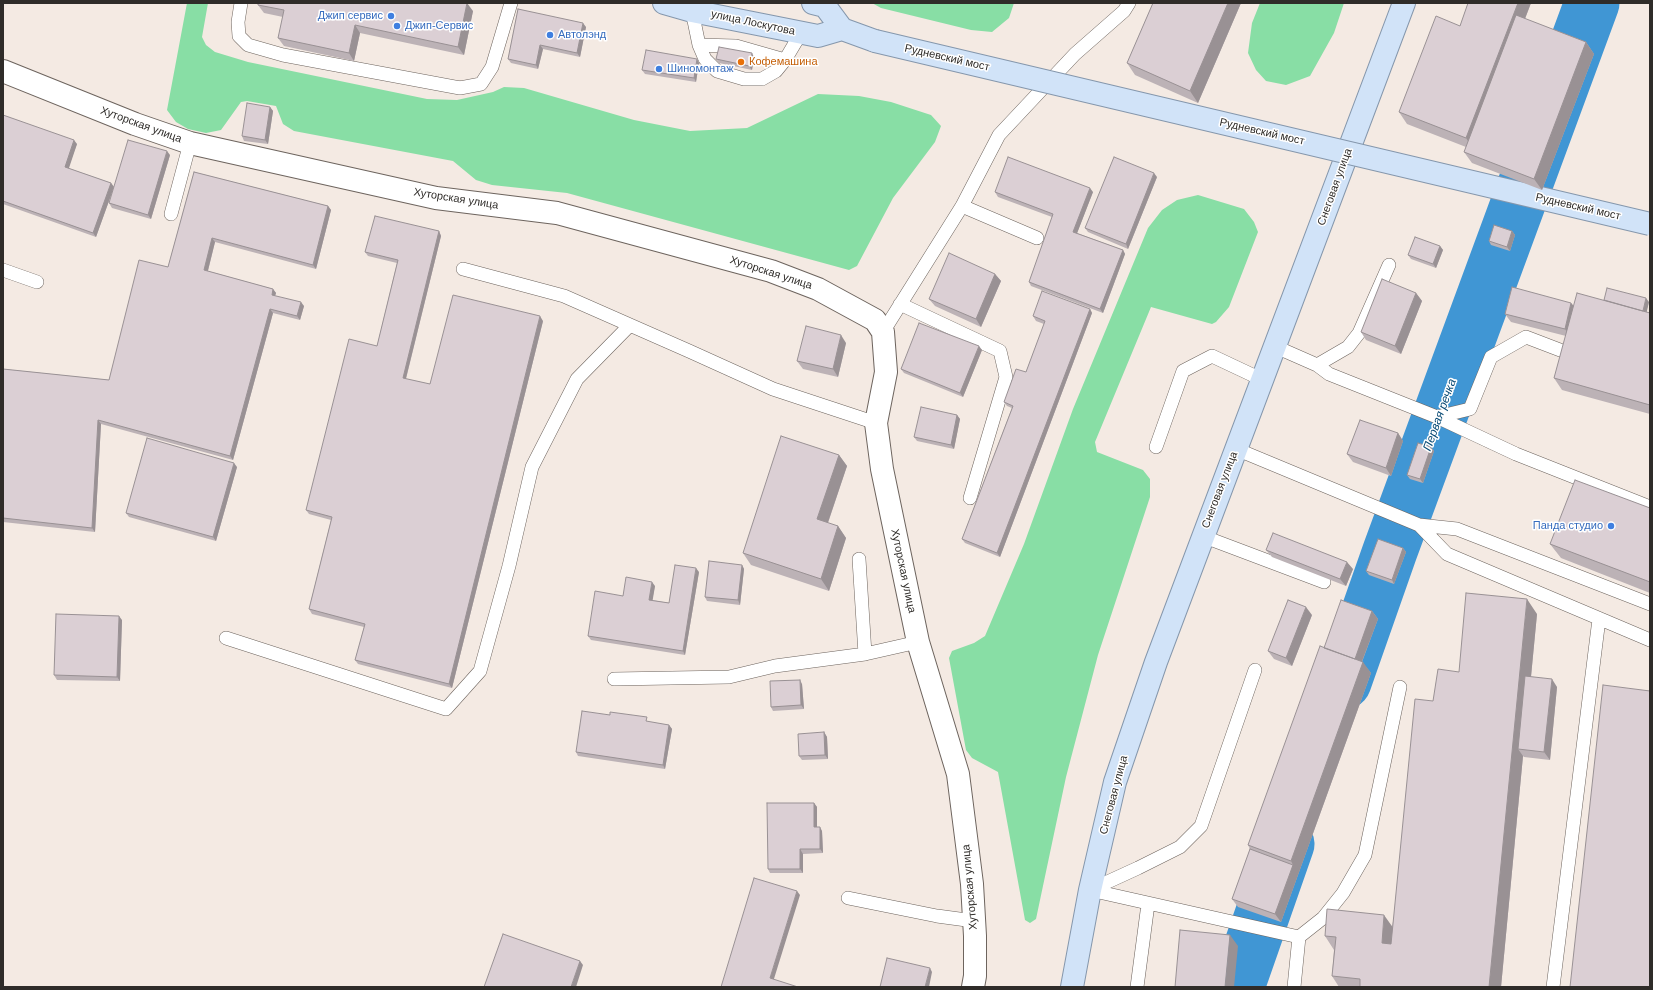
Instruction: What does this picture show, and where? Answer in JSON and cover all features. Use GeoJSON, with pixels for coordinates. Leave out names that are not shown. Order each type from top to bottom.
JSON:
{"type":"FeatureCollection","features":[{"type":"Feature","properties":{"kind":"main road","name":"улица Лоскутова"},"geometry":{"type":"LineString","coordinates":[[664,3],[706,9],[818,36],[842,29]]}},
{"type":"Feature","properties":{"kind":"main road"},"geometry":{"type":"LineString","coordinates":[[814,3],[825,6],[842,29]]}},
{"type":"Feature","properties":{"kind":"main road","name":"Снеговая улица"},"geometry":{"type":"LineString","coordinates":[[1072,987],[1090,890],[1115,782],[1156,662],[1202,536],[1276,347],[1404,3]]}},
{"type":"Feature","properties":{"kind":"main road","name":"Рудневский мост"},"geometry":{"type":"LineString","coordinates":[[842,29],[875,41],[1650,224]]}},
{"type":"Feature","properties":{"kind":"street","name":"Хуторская улица"},"geometry":{"type":"LineString","coordinates":[[3,71],[135,124],[190,143],[436,198],[557,213],[698,250],[771,271],[818,289],[863,312],[875,320],[883,332],[886,372],[876,423],[882,468],[897,547],[918,642],[958,774],[972,884],[975,976],[973,987]]}},
{"type":"Feature","properties":{"kind":"lane"},"geometry":{"type":"LineString","coordinates":[[241,3],[238,22],[239,36],[248,45],[283,55],[460,88],[481,84],[492,67],[511,3]]}},
{"type":"Feature","properties":{"kind":"lane"},"geometry":{"type":"LineString","coordinates":[[883,332],[962,206],[999,135],[1075,54],[1124,11],[1129,3]]}},
{"type":"Feature","properties":{"kind":"lane"},"geometry":{"type":"LineString","coordinates":[[706,9],[699,45],[705,59],[717,71],[744,79],[762,79],[776,70],[785,60],[801,33]]}},
{"type":"Feature","properties":{"kind":"lane"},"geometry":{"type":"LineString","coordinates":[[699,45],[736,46],[785,60]]}},
{"type":"Feature","properties":{"kind":"lane"},"geometry":{"type":"LineString","coordinates":[[172,214],[190,143]]}},
{"type":"Feature","properties":{"kind":"lane"},"geometry":{"type":"LineString","coordinates":[[962,206],[1037,238]]}},
{"type":"Feature","properties":{"kind":"lane"},"geometry":{"type":"LineString","coordinates":[[1317,366],[1348,347],[1359,333],[1390,265]]}},
{"type":"Feature","properties":{"kind":"lane"},"geometry":{"type":"LineString","coordinates":[[463,269],[564,296],[630,324],[773,389],[876,423]]}},
{"type":"Feature","properties":{"kind":"lane"},"geometry":{"type":"LineString","coordinates":[[3,270],[37,282]]}},
{"type":"Feature","properties":{"kind":"lane"},"geometry":{"type":"LineString","coordinates":[[900,304],[1000,351],[1006,377],[970,498]]}},
{"type":"Feature","properties":{"kind":"lane"},"geometry":{"type":"LineString","coordinates":[[226,638],[446,709],[480,671],[509,566],[532,468],[577,379],[630,324]]}},
{"type":"Feature","properties":{"kind":"lane"},"geometry":{"type":"LineString","coordinates":[[1437,417],[1470,409],[1491,357],[1526,337],[1560,350]]}},
{"type":"Feature","properties":{"kind":"lane"},"geometry":{"type":"LineString","coordinates":[[1276,347],[1317,366],[1329,374],[1437,417],[1516,454],[1650,507]]}},
{"type":"Feature","properties":{"kind":"lane"},"geometry":{"type":"LineString","coordinates":[[1156,447],[1183,371],[1212,356],[1263,380]]}},
{"type":"Feature","properties":{"kind":"lane"},"geometry":{"type":"LineString","coordinates":[[1236,449],[1419,525],[1457,529],[1650,604]]}},
{"type":"Feature","properties":{"kind":"lane"},"geometry":{"type":"LineString","coordinates":[[1419,525],[1447,554],[1599,620],[1650,640]]}},
{"type":"Feature","properties":{"kind":"lane"},"geometry":{"type":"LineString","coordinates":[[1202,536],[1324,582]]}},
{"type":"Feature","properties":{"kind":"lane"},"geometry":{"type":"LineString","coordinates":[[859,558],[865,654]]}},
{"type":"Feature","properties":{"kind":"lane"},"geometry":{"type":"LineString","coordinates":[[1554,987],[1599,620]]}},
{"type":"Feature","properties":{"kind":"lane"},"geometry":{"type":"LineString","coordinates":[[614,679],[729,677],[775,666],[865,654],[918,642]]}},
{"type":"Feature","properties":{"kind":"lane"},"geometry":{"type":"LineString","coordinates":[[1090,890],[1138,868],[1180,846],[1201,826],[1255,670]]}},
{"type":"Feature","properties":{"kind":"lane"},"geometry":{"type":"LineString","coordinates":[[1294,987],[1299,937],[1328,912],[1343,893],[1365,855],[1400,687]]}},
{"type":"Feature","properties":{"kind":"lane"},"geometry":{"type":"LineString","coordinates":[[1090,890],[1299,937]]}},
{"type":"Feature","properties":{"kind":"lane"},"geometry":{"type":"LineString","coordinates":[[848,898],[937,916],[974,921]]}},
{"type":"Feature","properties":{"kind":"lane"},"geometry":{"type":"LineString","coordinates":[[1136,987],[1148,904]]}},
{"type":"Feature","properties":{"kind":"green space"},"geometry":{"type":"Polygon","coordinates":[[[187,3],[208,3],[202,37],[206,45],[215,52],[248,62],[427,99],[457,100],[493,92],[504,87],[524,88],[634,120],[690,131],[747,128],[818,94],[859,96],[891,102],[931,115],[941,126],[935,142],[893,198],[857,266],[849,270],[567,193],[492,185],[476,180],[453,161],[294,131],[283,124],[276,106],[247,101],[241,102],[221,130],[206,133],[188,129],[176,122],[167,110],[187,3]]]}},
{"type":"Feature","properties":{"kind":"green space"},"geometry":{"type":"Polygon","coordinates":[[[872,3],[1014,3],[1009,18],[992,32],[971,30],[881,8],[872,3]]]}},
{"type":"Feature","properties":{"kind":"green space"},"geometry":{"type":"Polygon","coordinates":[[[1260,3],[1344,3],[1334,33],[1310,76],[1286,85],[1266,81],[1256,70],[1248,53],[1252,23],[1260,3]]]}},
{"type":"Feature","properties":{"kind":"green space"},"geometry":{"type":"Polygon","coordinates":[[[1198,195],[1244,209],[1254,222],[1258,232],[1229,307],[1216,322],[1212,324],[1151,307],[1095,442],[1097,452],[1143,470],[1150,479],[1150,497],[1098,655],[1066,777],[1036,919],[1030,923],[1025,920],[998,772],[972,758],[966,750],[949,658],[952,651],[974,643],[985,636],[1024,544],[1073,409],[1148,228],[1162,210],[1177,200],[1198,195]]]}},
{"type":"Feature","properties":{"kind":"building","name":"Джип-Сервис"},"geometry":{"type":"Polygon","coordinates":[[[258,3],[467,3],[458,47],[355,25],[349,53],[278,38],[284,10],[258,5],[258,3]]]}},
{"type":"Feature","properties":{"kind":"building"},"geometry":{"type":"Polygon","coordinates":[[[1153,3],[1228,3],[1190,91],[1127,63],[1153,3]]]}},
{"type":"Feature","properties":{"kind":"building"},"geometry":{"type":"Polygon","coordinates":[[[1468,3],[1518,3],[1466,138],[1399,112],[1436,16],[1460,26],[1468,3]]]}},
{"type":"Feature","properties":{"kind":"building","name":"Автолэнд"},"geometry":{"type":"Polygon","coordinates":[[[518,9],[583,23],[577,53],[540,45],[536,65],[508,59],[518,9]]]}},
{"type":"Feature","properties":{"kind":"building"},"geometry":{"type":"Polygon","coordinates":[[[1516,15],[1586,42],[1534,179],[1464,152],[1516,15]]]}},
{"type":"Feature","properties":{"kind":"building"},"geometry":{"type":"Polygon","coordinates":[[[719,47],[752,53],[749,66],[716,59],[719,47]]]}},
{"type":"Feature","properties":{"kind":"building"},"geometry":{"type":"Polygon","coordinates":[[[646,50],[697,59],[694,78],[642,70],[646,50]]]}},
{"type":"Feature","properties":{"kind":"building"},"geometry":{"type":"Polygon","coordinates":[[[247,103],[270,107],[265,140],[242,136],[247,103]]]}},
{"type":"Feature","properties":{"kind":"building"},"geometry":{"type":"Polygon","coordinates":[[[3,115],[74,140],[65,167],[111,183],[93,233],[3,201],[3,115]]]}},
{"type":"Feature","properties":{"kind":"building"},"geometry":{"type":"Polygon","coordinates":[[[128,140],[167,151],[148,215],[109,203],[128,140]]]}},
{"type":"Feature","properties":{"kind":"building"},"geometry":{"type":"Polygon","coordinates":[[[1008,157],[1090,188],[1073,232],[1123,250],[1100,309],[1029,282],[1053,214],[995,192],[1008,157]]]}},
{"type":"Feature","properties":{"kind":"building"},"geometry":{"type":"Polygon","coordinates":[[[1114,157],[1154,173],[1126,244],[1085,228],[1114,157]]]}},
{"type":"Feature","properties":{"kind":"building"},"geometry":{"type":"Polygon","coordinates":[[[194,172],[328,206],[313,265],[212,238],[204,270],[273,289],[272,295],[301,302],[297,316],[270,309],[230,456],[98,420],[92,528],[3,518],[3,369],[109,380],[139,260],[168,267],[194,172]]]}},
{"type":"Feature","properties":{"kind":"building"},"geometry":{"type":"Polygon","coordinates":[[[375,216],[439,231],[403,378],[430,384],[453,295],[540,316],[449,684],[355,660],[365,624],[309,609],[332,517],[306,510],[349,339],[377,346],[398,260],[365,252],[375,216]]]}},
{"type":"Feature","properties":{"kind":"building"},"geometry":{"type":"Polygon","coordinates":[[[1494,225],[1512,231],[1507,247],[1489,241],[1494,225]]]}},
{"type":"Feature","properties":{"kind":"building"},"geometry":{"type":"Polygon","coordinates":[[[1415,237],[1440,246],[1433,264],[1408,255],[1415,237]]]}},
{"type":"Feature","properties":{"kind":"building"},"geometry":{"type":"Polygon","coordinates":[[[949,253],[995,274],[976,319],[929,299],[949,253]]]}},
{"type":"Feature","properties":{"kind":"building"},"geometry":{"type":"Polygon","coordinates":[[[1382,279],[1416,293],[1395,346],[1361,332],[1382,279]]]}},
{"type":"Feature","properties":{"kind":"building"},"geometry":{"type":"Polygon","coordinates":[[[1512,287],[1571,303],[1565,329],[1505,314],[1512,287]]]}},
{"type":"Feature","properties":{"kind":"building"},"geometry":{"type":"Polygon","coordinates":[[[1607,288],[1646,298],[1643,311],[1604,300],[1607,288]]]}},
{"type":"Feature","properties":{"kind":"building"},"geometry":{"type":"Polygon","coordinates":[[[1042,291],[1090,309],[997,553],[962,539],[1013,406],[1004,402],[1016,369],[1026,372],[1045,321],[1033,316],[1042,291]]]}},
{"type":"Feature","properties":{"kind":"building"},"geometry":{"type":"Polygon","coordinates":[[[1577,293],[1650,313],[1650,405],[1554,378],[1577,293]]]}},
{"type":"Feature","properties":{"kind":"building"},"geometry":{"type":"Polygon","coordinates":[[[919,323],[979,346],[960,393],[901,369],[919,323]]]}},
{"type":"Feature","properties":{"kind":"building"},"geometry":{"type":"Polygon","coordinates":[[[806,326],[841,335],[833,369],[797,361],[806,326]]]}},
{"type":"Feature","properties":{"kind":"building"},"geometry":{"type":"Polygon","coordinates":[[[921,407],[957,415],[951,445],[914,437],[921,407]]]}},
{"type":"Feature","properties":{"kind":"building"},"geometry":{"type":"Polygon","coordinates":[[[1360,420],[1398,433],[1386,468],[1347,454],[1360,420]]]}},
{"type":"Feature","properties":{"kind":"building"},"geometry":{"type":"Polygon","coordinates":[[[781,436],[839,455],[817,519],[838,526],[821,579],[743,553],[781,436]]]}},
{"type":"Feature","properties":{"kind":"building"},"geometry":{"type":"Polygon","coordinates":[[[147,438],[234,463],[213,537],[126,513],[147,438]]]}},
{"type":"Feature","properties":{"kind":"building"},"geometry":{"type":"Polygon","coordinates":[[[1418,443],[1431,447],[1420,479],[1407,475],[1418,443]]]}},
{"type":"Feature","properties":{"kind":"building"},"geometry":{"type":"Polygon","coordinates":[[[1575,480],[1650,508],[1650,582],[1550,544],[1575,480]]]}},
{"type":"Feature","properties":{"kind":"building"},"geometry":{"type":"Polygon","coordinates":[[[1273,533],[1347,562],[1340,579],[1266,550],[1273,533]]]}},
{"type":"Feature","properties":{"kind":"building"},"geometry":{"type":"Polygon","coordinates":[[[1378,539],[1403,548],[1392,580],[1366,571],[1378,539]]]}},
{"type":"Feature","properties":{"kind":"building"},"geometry":{"type":"Polygon","coordinates":[[[709,561],[742,565],[738,600],[705,597],[709,561]]]}},
{"type":"Feature","properties":{"kind":"building"},"geometry":{"type":"Polygon","coordinates":[[[675,565],[696,568],[683,651],[588,636],[595,591],[623,596],[626,577],[652,582],[649,600],[669,603],[675,565]]]}},
{"type":"Feature","properties":{"kind":"building"},"geometry":{"type":"Polygon","coordinates":[[[1466,593],[1527,599],[1489,987],[1360,987],[1360,979],[1332,976],[1336,937],[1325,936],[1327,909],[1384,915],[1382,943],[1391,944],[1415,699],[1433,701],[1438,669],[1459,672],[1466,593]]]}},
{"type":"Feature","properties":{"kind":"building"},"geometry":{"type":"Polygon","coordinates":[[[1288,600],[1306,607],[1286,658],[1268,651],[1288,600]]]}},
{"type":"Feature","properties":{"kind":"building"},"geometry":{"type":"Polygon","coordinates":[[[1341,600],[1372,611],[1355,659],[1324,648],[1341,600]]]}},
{"type":"Feature","properties":{"kind":"building"},"geometry":{"type":"Polygon","coordinates":[[[56,614],[119,616],[117,677],[54,675],[56,614]]]}},
{"type":"Feature","properties":{"kind":"building"},"geometry":{"type":"Polygon","coordinates":[[[1320,646],[1363,662],[1291,861],[1248,845],[1320,646]]]}},
{"type":"Feature","properties":{"kind":"building"},"geometry":{"type":"Polygon","coordinates":[[[1525,676],[1552,679],[1544,752],[1518,749],[1525,676]]]}},
{"type":"Feature","properties":{"kind":"building"},"geometry":{"type":"Polygon","coordinates":[[[800,680],[801,705],[771,707],[770,681],[800,680]]]}},
{"type":"Feature","properties":{"kind":"building"},"geometry":{"type":"Polygon","coordinates":[[[1603,685],[1650,691],[1650,987],[1570,987],[1603,685]]]}},
{"type":"Feature","properties":{"kind":"building"},"geometry":{"type":"Polygon","coordinates":[[[582,711],[610,715],[610,712],[647,717],[646,721],[669,725],[663,765],[576,752],[582,711]]]}},
{"type":"Feature","properties":{"kind":"building"},"geometry":{"type":"Polygon","coordinates":[[[824,732],[825,755],[799,756],[798,734],[824,732]]]}},
{"type":"Feature","properties":{"kind":"building"},"geometry":{"type":"Polygon","coordinates":[[[767,803],[814,803],[814,827],[820,827],[820,849],[800,849],[800,869],[768,869],[767,803]]]}},
{"type":"Feature","properties":{"kind":"building"},"geometry":{"type":"Polygon","coordinates":[[[1250,849],[1293,865],[1275,914],[1232,899],[1250,849]]]}},
{"type":"Feature","properties":{"kind":"building"},"geometry":{"type":"Polygon","coordinates":[[[754,878],[797,891],[770,978],[798,987],[721,987],[754,878]]]}},
{"type":"Feature","properties":{"kind":"building"},"geometry":{"type":"Polygon","coordinates":[[[1180,930],[1230,935],[1225,987],[1175,987],[1180,930]]]}},
{"type":"Feature","properties":{"kind":"building"},"geometry":{"type":"Polygon","coordinates":[[[503,934],[580,961],[571,987],[484,987],[503,934]]]}},
{"type":"Feature","properties":{"kind":"building"},"geometry":{"type":"Polygon","coordinates":[[[887,958],[930,968],[925,987],[880,987],[887,958]]]}},
{"type":"Feature","properties":{"kind":"waterway","name":"Первая речка"},"geometry":{"type":"LineString","coordinates":[[1344,682],[1390,551],[1592,3]]}},
{"type":"Feature","properties":{"kind":"waterway","name":"Первая речка"},"geometry":{"type":"LineString","coordinates":[[1237,987],[1287,844]]}},
{"type":"Feature","properties":{"kind":"place","name":"Джип сервис"},"geometry":{"type":"Point","coordinates":[391,16]}},
{"type":"Feature","properties":{"kind":"place","name":"Джип-Сервис"},"geometry":{"type":"Point","coordinates":[397,26]}},
{"type":"Feature","properties":{"kind":"place","name":"Автолэнд"},"geometry":{"type":"Point","coordinates":[550,35]}},
{"type":"Feature","properties":{"kind":"place","name":"Кофемашина"},"geometry":{"type":"Point","coordinates":[741,62]}},
{"type":"Feature","properties":{"kind":"place","name":"Шиномонтаж"},"geometry":{"type":"Point","coordinates":[659,69]}},
{"type":"Feature","properties":{"kind":"place","name":"Панда студио"},"geometry":{"type":"Point","coordinates":[1611,526]}}]}
